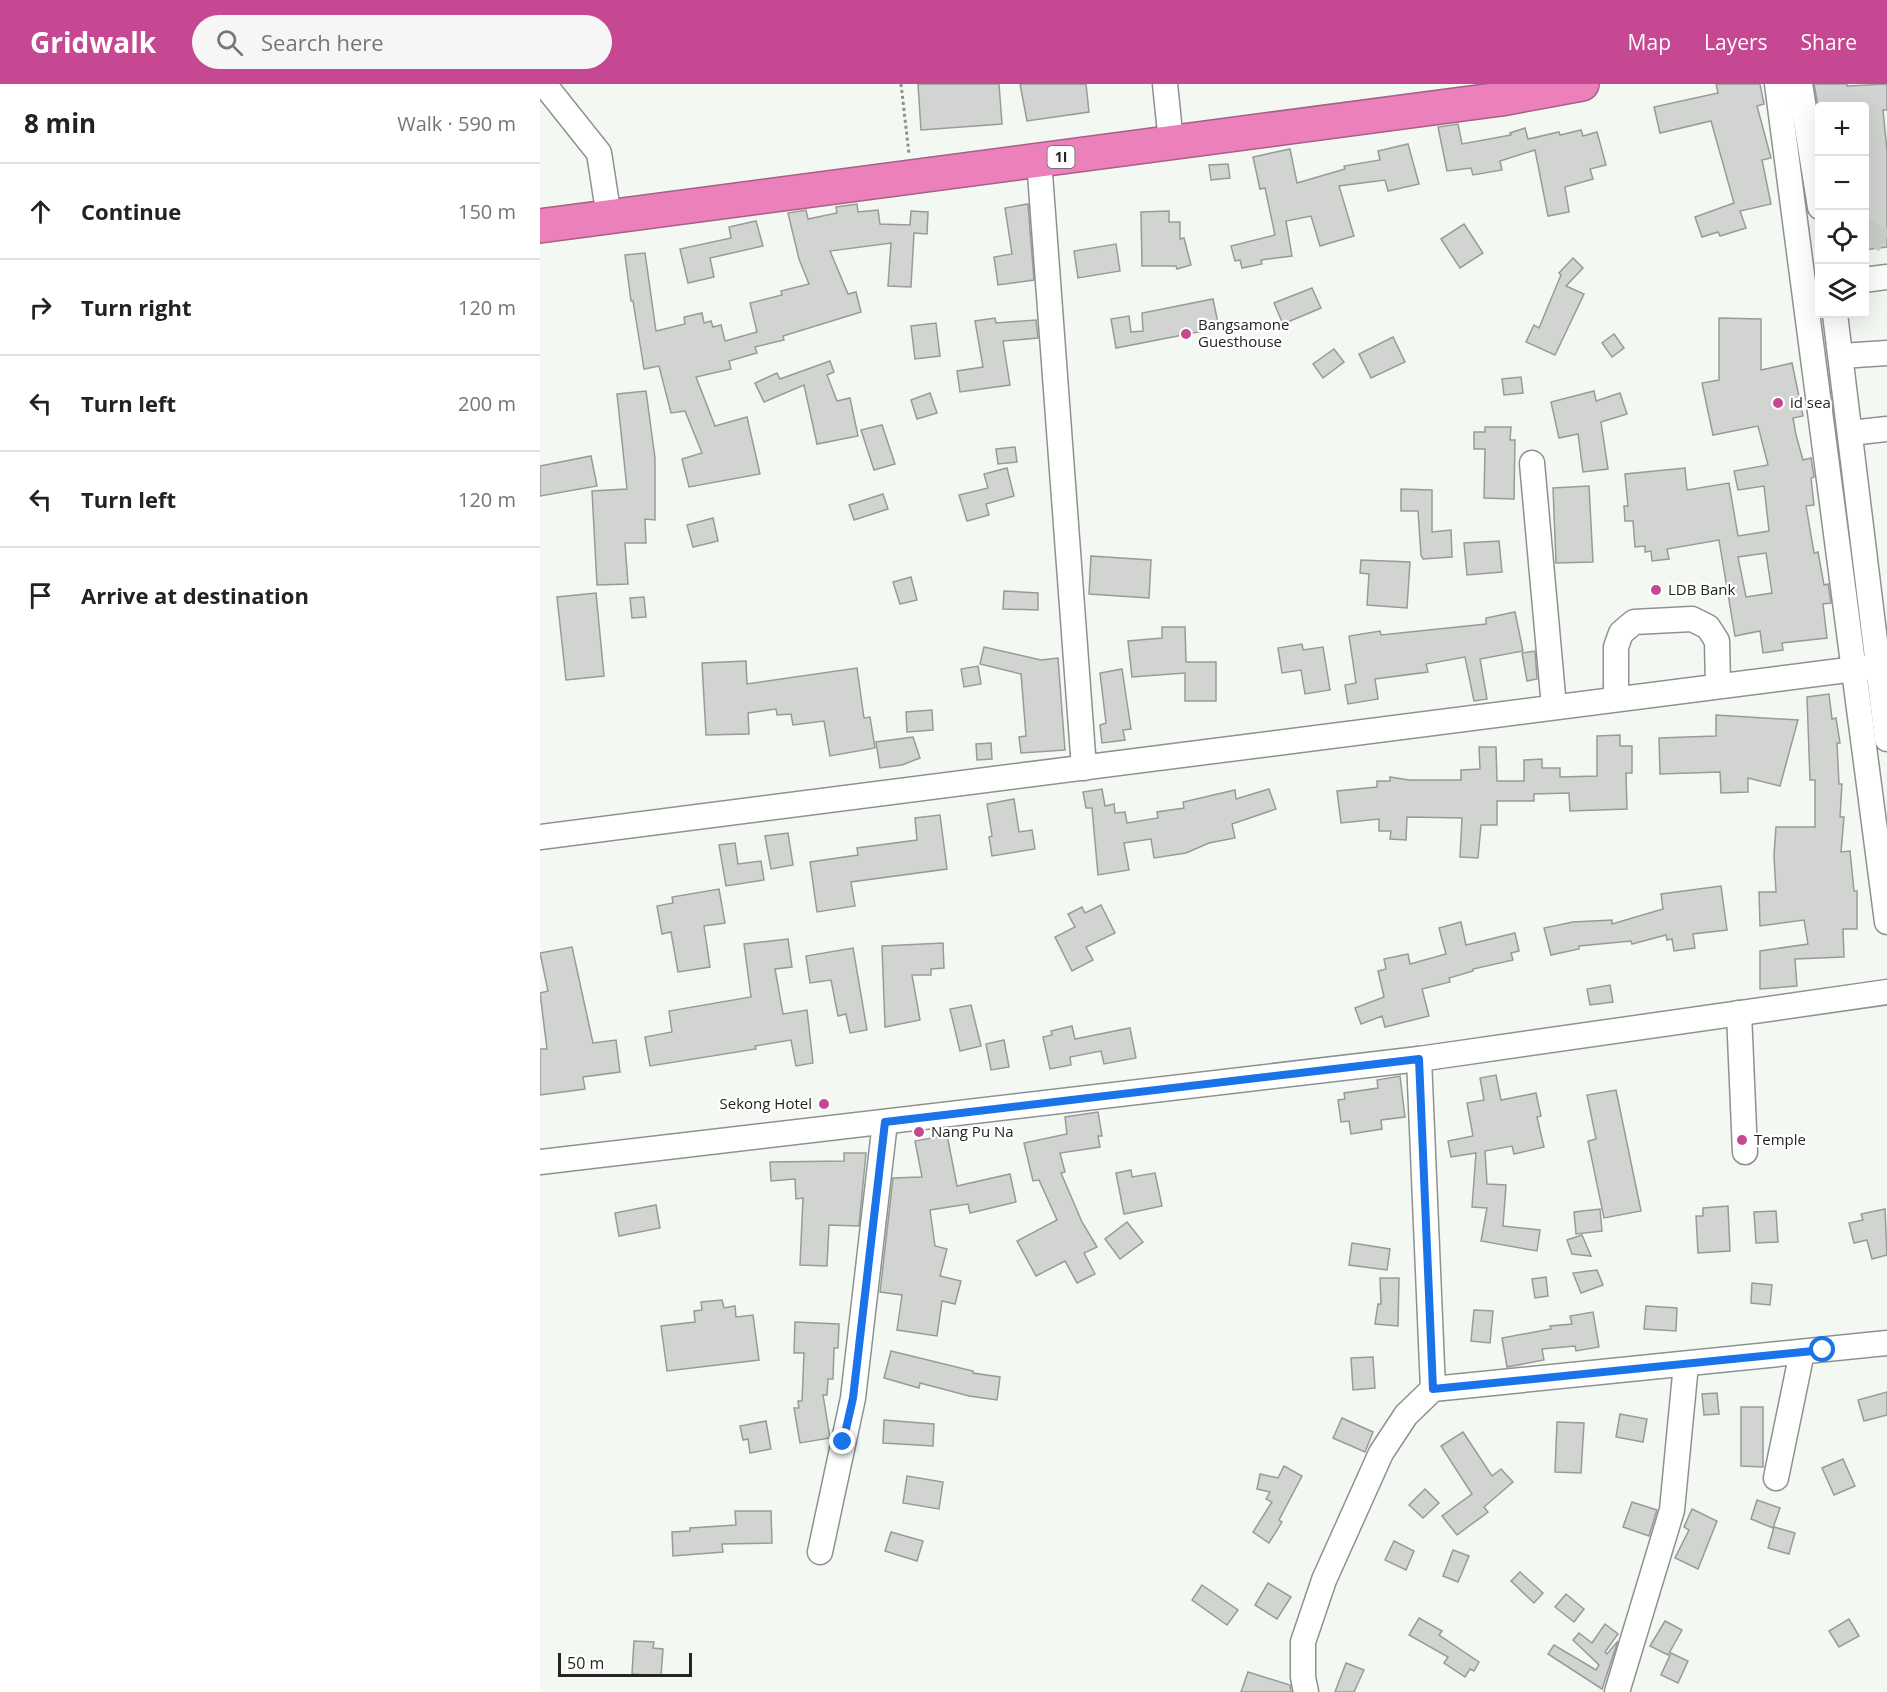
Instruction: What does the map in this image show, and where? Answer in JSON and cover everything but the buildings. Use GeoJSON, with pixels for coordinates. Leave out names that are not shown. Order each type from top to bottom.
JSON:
{"type":"FeatureCollection","features":[{"type":"Feature","properties":{"kind":"highway","name":"1I"},"geometry":{"type":"LineString","coordinates":[[540,226],[1171,142],[1501,91],[1582,84]]}},
{"type":"Feature","properties":{"kind":"street"},"geometry":{"type":"LineString","coordinates":[[544,84],[599,153],[609,217]]}},
{"type":"Feature","properties":{"kind":"street"},"geometry":{"type":"LineString","coordinates":[[1165,84],[1171,142]]}},
{"type":"Feature","properties":{"kind":"street"},"geometry":{"type":"LineString","coordinates":[[1778,84],[1812,285],[1855,668],[1887,922]]}},
{"type":"Feature","properties":{"kind":"street"},"geometry":{"type":"LineString","coordinates":[[1800,84],[1815,176]]}},
{"type":"Feature","properties":{"kind":"street"},"geometry":{"type":"LineString","coordinates":[[1039,160],[1084,768]]}},
{"type":"Feature","properties":{"kind":"street"},"geometry":{"type":"LineString","coordinates":[[1869,280],[1887,278]]}},
{"type":"Feature","properties":{"kind":"street"},"geometry":{"type":"LineString","coordinates":[[1836,318],[1883,665],[1887,739]]}},
{"type":"Feature","properties":{"kind":"street"},"geometry":{"type":"LineString","coordinates":[[1841,356],[1887,353]]}},
{"type":"Feature","properties":{"kind":"street"},"geometry":{"type":"LineString","coordinates":[[1850,434],[1887,429]]}},
{"type":"Feature","properties":{"kind":"street"},"geometry":{"type":"LineString","coordinates":[[1532,463],[1554,707]]}},
{"type":"Feature","properties":{"kind":"street"},"geometry":{"type":"LineString","coordinates":[[1616,699],[1616,647],[1621,633],[1634,622],[1692,619],[1708,627],[1717,641],[1718,686]]}},
{"type":"Feature","properties":{"kind":"street"},"geometry":{"type":"LineString","coordinates":[[540,837],[1883,665]]}},
{"type":"Feature","properties":{"kind":"street"},"geometry":{"type":"LineString","coordinates":[[540,1162],[1419,1059],[1887,992]]}},
{"type":"Feature","properties":{"kind":"street"},"geometry":{"type":"LineString","coordinates":[[1740,1013],[1744,1152]]}},
{"type":"Feature","properties":{"kind":"street"},"geometry":{"type":"LineString","coordinates":[[1419,1059],[1433,1389]]}},
{"type":"Feature","properties":{"kind":"street"},"geometry":{"type":"LineString","coordinates":[[820,1552],[853,1398],[885,1122]]}},
{"type":"Feature","properties":{"kind":"street"},"geometry":{"type":"LineString","coordinates":[[1306,1692],[1303,1677],[1303,1642],[1324,1580],[1381,1453],[1406,1415],[1433,1389],[1887,1343]]}},
{"type":"Feature","properties":{"kind":"street"},"geometry":{"type":"LineString","coordinates":[[1776,1478],[1802,1352]]}},
{"type":"Feature","properties":{"kind":"street"},"geometry":{"type":"LineString","coordinates":[[1617,1692],[1672,1510],[1686,1364]]}},
{"type":"Feature","properties":{"kind":"path"},"geometry":{"type":"LineString","coordinates":[[902,84],[911,177]]}},
{"type":"Feature","properties":{"kind":"tunnel"},"geometry":{"type":"LineString","coordinates":[[1869,232],[1887,242]]}},
{"type":"Feature","properties":{"kind":"place","name":"Bangsamone Guesthouse"},"geometry":{"type":"Point","coordinates":[1186,334]}},
{"type":"Feature","properties":{"kind":"place","name":"id sea"},"geometry":{"type":"Point","coordinates":[1778,403]}},
{"type":"Feature","properties":{"kind":"place","name":"LDB Bank"},"geometry":{"type":"Point","coordinates":[1656,590]}},
{"type":"Feature","properties":{"kind":"place","name":"Sekong Hotel"},"geometry":{"type":"Point","coordinates":[824,1104]}},
{"type":"Feature","properties":{"kind":"place","name":"Nang Pu Na"},"geometry":{"type":"Point","coordinates":[919,1132]}},
{"type":"Feature","properties":{"kind":"place","name":"Temple"},"geometry":{"type":"Point","coordinates":[1742,1140]}},
{"type":"Feature","properties":{"kind":"route"},"geometry":{"type":"LineString","coordinates":[[843,1442],[853,1398],[885,1122],[1419,1059],[1433,1389],[1823,1350]]}}]}
